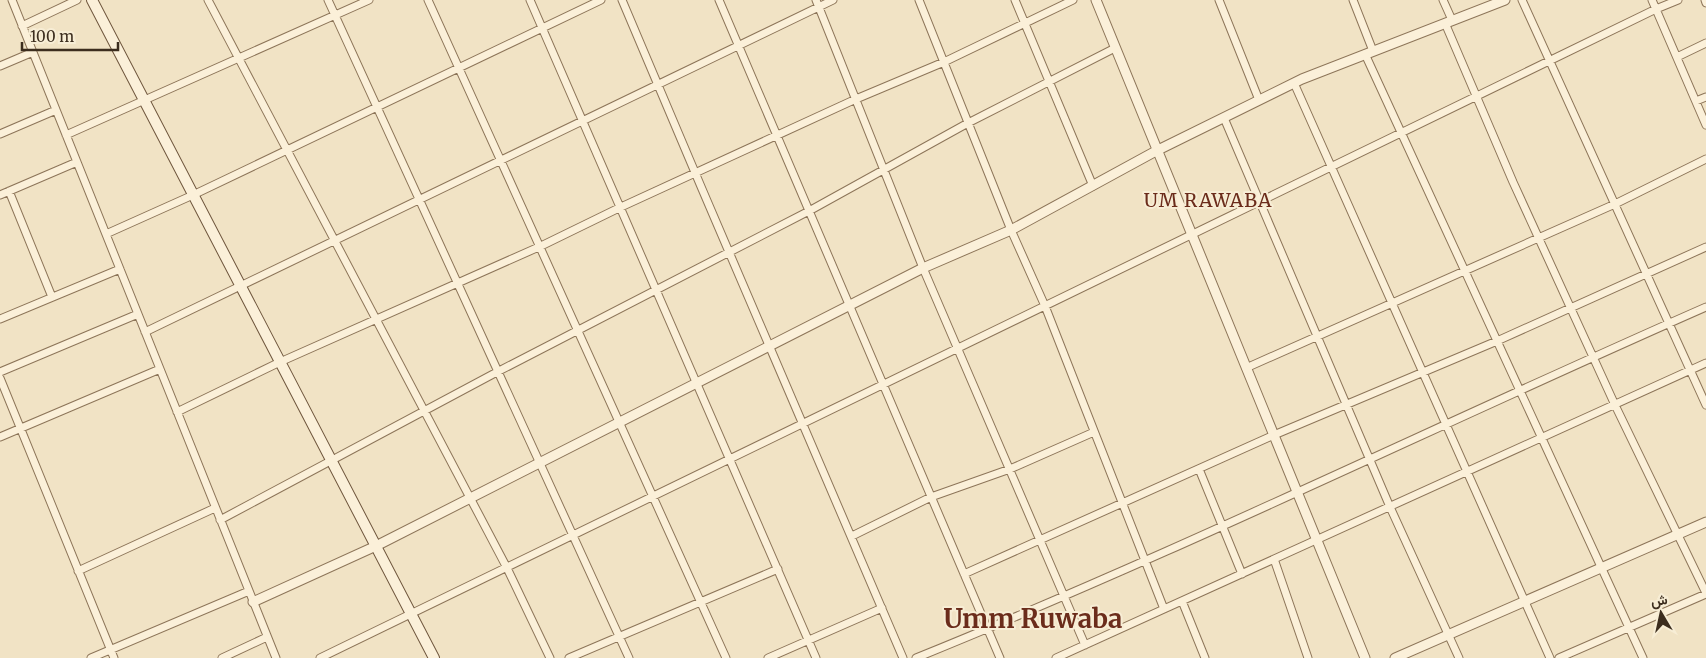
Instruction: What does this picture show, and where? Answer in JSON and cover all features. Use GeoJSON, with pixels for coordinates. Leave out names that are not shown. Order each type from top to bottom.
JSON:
{"type":"FeatureCollection","features":[{"type":"Feature","properties":{"kind":"main road"},"geometry":{"type":"LineString","coordinates":[[92,0],[434,658]]}},
{"type":"Feature","properties":{"kind":"street"},"geometry":{"type":"LineString","coordinates":[[12,0],[276,658]]}},
{"type":"Feature","properties":{"kind":"street"},"geometry":{"type":"LineString","coordinates":[[22,26],[78,0]]}},
{"type":"Feature","properties":{"kind":"street"},"geometry":{"type":"LineString","coordinates":[[208,0],[507,568],[550,658]]}},
{"type":"Feature","properties":{"kind":"street"},"geometry":{"type":"LineString","coordinates":[[328,0],[538,464],[629,658]]}},
{"type":"Feature","properties":{"kind":"street"},"geometry":{"type":"LineString","coordinates":[[66,135],[143,99],[369,0]]}},
{"type":"Feature","properties":{"kind":"street"},"geometry":{"type":"LineString","coordinates":[[428,0],[621,421],[726,658]]}},
{"type":"Feature","properties":{"kind":"street"},"geometry":{"type":"LineString","coordinates":[[530,0],[698,382],[816,658]]}},
{"type":"Feature","properties":{"kind":"street"},"geometry":{"type":"LineString","coordinates":[[106,234],[193,195],[601,0]]}},
{"type":"Feature","properties":{"kind":"street"},"geometry":{"type":"LineString","coordinates":[[622,0],[694,174],[770,345],[903,658]]}},
{"type":"Feature","properties":{"kind":"street"},"geometry":{"type":"LineString","coordinates":[[719,0],[1000,658]]}},
{"type":"Feature","properties":{"kind":"street"},"geometry":{"type":"LineString","coordinates":[[145,332],[418,199],[502,162],[583,120],[738,45],[818,3],[834,0]]}},
{"type":"Feature","properties":{"kind":"street"},"geometry":{"type":"LineString","coordinates":[[919,0],[1011,230],[1045,306],[1164,609]]}},
{"type":"Feature","properties":{"kind":"street"},"geometry":{"type":"LineString","coordinates":[[1015,0],[1093,186]]}},
{"type":"Feature","properties":{"kind":"street"},"geometry":{"type":"LineString","coordinates":[[177,412],[280,362],[541,246],[621,207],[777,137],[856,99],[944,62],[1073,0]]}},
{"type":"Feature","properties":{"kind":"street"},"geometry":{"type":"LineString","coordinates":[[1096,0],[1156,151],[1365,658]]}},
{"type":"Feature","properties":{"kind":"street"},"geometry":{"type":"LineString","coordinates":[[1219,0],[1259,100]]}},
{"type":"Feature","properties":{"kind":"street"},"geometry":{"type":"LineString","coordinates":[[1353,0],[1369,53],[1401,133],[1643,658]]}},
{"type":"Feature","properties":{"kind":"street"},"geometry":{"type":"LineString","coordinates":[[1443,0],[1448,22],[1476,96],[1538,237],[1615,405],[1679,533],[1706,593],[1559,658]]}},
{"type":"Feature","properties":{"kind":"street"},"geometry":{"type":"LineString","coordinates":[[254,602],[376,546],[923,268],[1011,230],[1156,151],[1294,83],[1505,0]]}},
{"type":"Feature","properties":{"kind":"street"},"geometry":{"type":"LineString","coordinates":[[1522,0],[1706,405]]}},
{"type":"Feature","properties":{"kind":"street"},"geometry":{"type":"LineString","coordinates":[[1652,0],[1706,125]]}},
{"type":"Feature","properties":{"kind":"street"},"geometry":{"type":"LineString","coordinates":[[320,658],[1549,60],[1678,0]]}},
{"type":"Feature","properties":{"kind":"street"},"geometry":{"type":"LineString","coordinates":[[818,3],[923,268],[1086,645]]}},
{"type":"Feature","properties":{"kind":"street"},"geometry":{"type":"LineString","coordinates":[[1676,56],[1706,43]]}},
{"type":"Feature","properties":{"kind":"street"},"geometry":{"type":"LineString","coordinates":[[220,520],[496,372],[579,331],[657,288],[809,211],[968,123],[1115,48]]}},
{"type":"Feature","properties":{"kind":"street"},"geometry":{"type":"LineString","coordinates":[[0,66],[33,52]]}},
{"type":"Feature","properties":{"kind":"street"},"geometry":{"type":"LineString","coordinates":[[1294,83],[1550,658]]}},
{"type":"Feature","properties":{"kind":"street"},"geometry":{"type":"LineString","coordinates":[[1696,102],[1706,97]]}},
{"type":"Feature","properties":{"kind":"street"},"geometry":{"type":"LineString","coordinates":[[0,134],[56,110]]}},
{"type":"Feature","properties":{"kind":"street"},"geometry":{"type":"LineString","coordinates":[[1224,118],[1390,506],[1459,658]]}},
{"type":"Feature","properties":{"kind":"street"},"geometry":{"type":"LineString","coordinates":[[1246,368],[1614,204],[1706,159]]}},
{"type":"Feature","properties":{"kind":"street"},"geometry":{"type":"LineString","coordinates":[[0,195],[77,162]]}},
{"type":"Feature","properties":{"kind":"street"},"geometry":{"type":"LineString","coordinates":[[10,191],[52,297]]}},
{"type":"Feature","properties":{"kind":"street"},"geometry":{"type":"LineString","coordinates":[[964,574],[1274,435],[1497,341],[1706,247]]}},
{"type":"Feature","properties":{"kind":"street"},"geometry":{"type":"LineString","coordinates":[[0,318],[120,269]]}},
{"type":"Feature","properties":{"kind":"street"},"geometry":{"type":"LineString","coordinates":[[916,658],[1145,561],[1593,356],[1706,307]]}},
{"type":"Feature","properties":{"kind":"street"},"geometry":{"type":"LineString","coordinates":[[0,372],[138,314]]}},
{"type":"Feature","properties":{"kind":"street"},"geometry":{"type":"LineString","coordinates":[[1056,658],[1706,363]]}},
{"type":"Feature","properties":{"kind":"street"},"geometry":{"type":"LineString","coordinates":[[0,437],[160,369]]}},
{"type":"Feature","properties":{"kind":"street"},"geometry":{"type":"LineString","coordinates":[[0,378],[114,658]]}},
{"type":"Feature","properties":{"kind":"street"},"geometry":{"type":"LineString","coordinates":[[852,536],[931,497],[1010,469],[1094,432]]}},
{"type":"Feature","properties":{"kind":"street"},"geometry":{"type":"LineString","coordinates":[[1199,469],[1242,574]]}},
{"type":"Feature","properties":{"kind":"street"},"geometry":{"type":"LineString","coordinates":[[78,571],[215,508]]}},
{"type":"Feature","properties":{"kind":"street"},"geometry":{"type":"LineString","coordinates":[[1395,658],[1706,522]]}},
{"type":"Feature","properties":{"kind":"street"},"geometry":{"type":"LineString","coordinates":[[1274,560],[1308,658]]}},
{"type":"Feature","properties":{"kind":"street"},"geometry":{"type":"LineString","coordinates":[[569,658],[778,569]]}},
{"type":"Feature","properties":{"kind":"street"},"geometry":{"type":"LineString","coordinates":[[91,658],[249,591]]}},
{"type":"Feature","properties":{"kind":"street"},"geometry":{"type":"LineString","coordinates":[[1182,601],[1205,658]]}},
{"type":"Feature","properties":{"kind":"street"},"geometry":{"type":"LineString","coordinates":[[768,658],[882,608]]}},
{"type":"Feature","properties":{"kind":"street"},"geometry":{"type":"LineString","coordinates":[[222,658],[268,637]]}},
{"type":"Feature","properties":{"kind":"district","name":"UM RAWABA"},"geometry":{"type":"Point","coordinates":[1208,200]}},
{"type":"Feature","properties":{"kind":"district","name":"Umm Ruwaba"},"geometry":{"type":"Point","coordinates":[1033,619]}}]}
